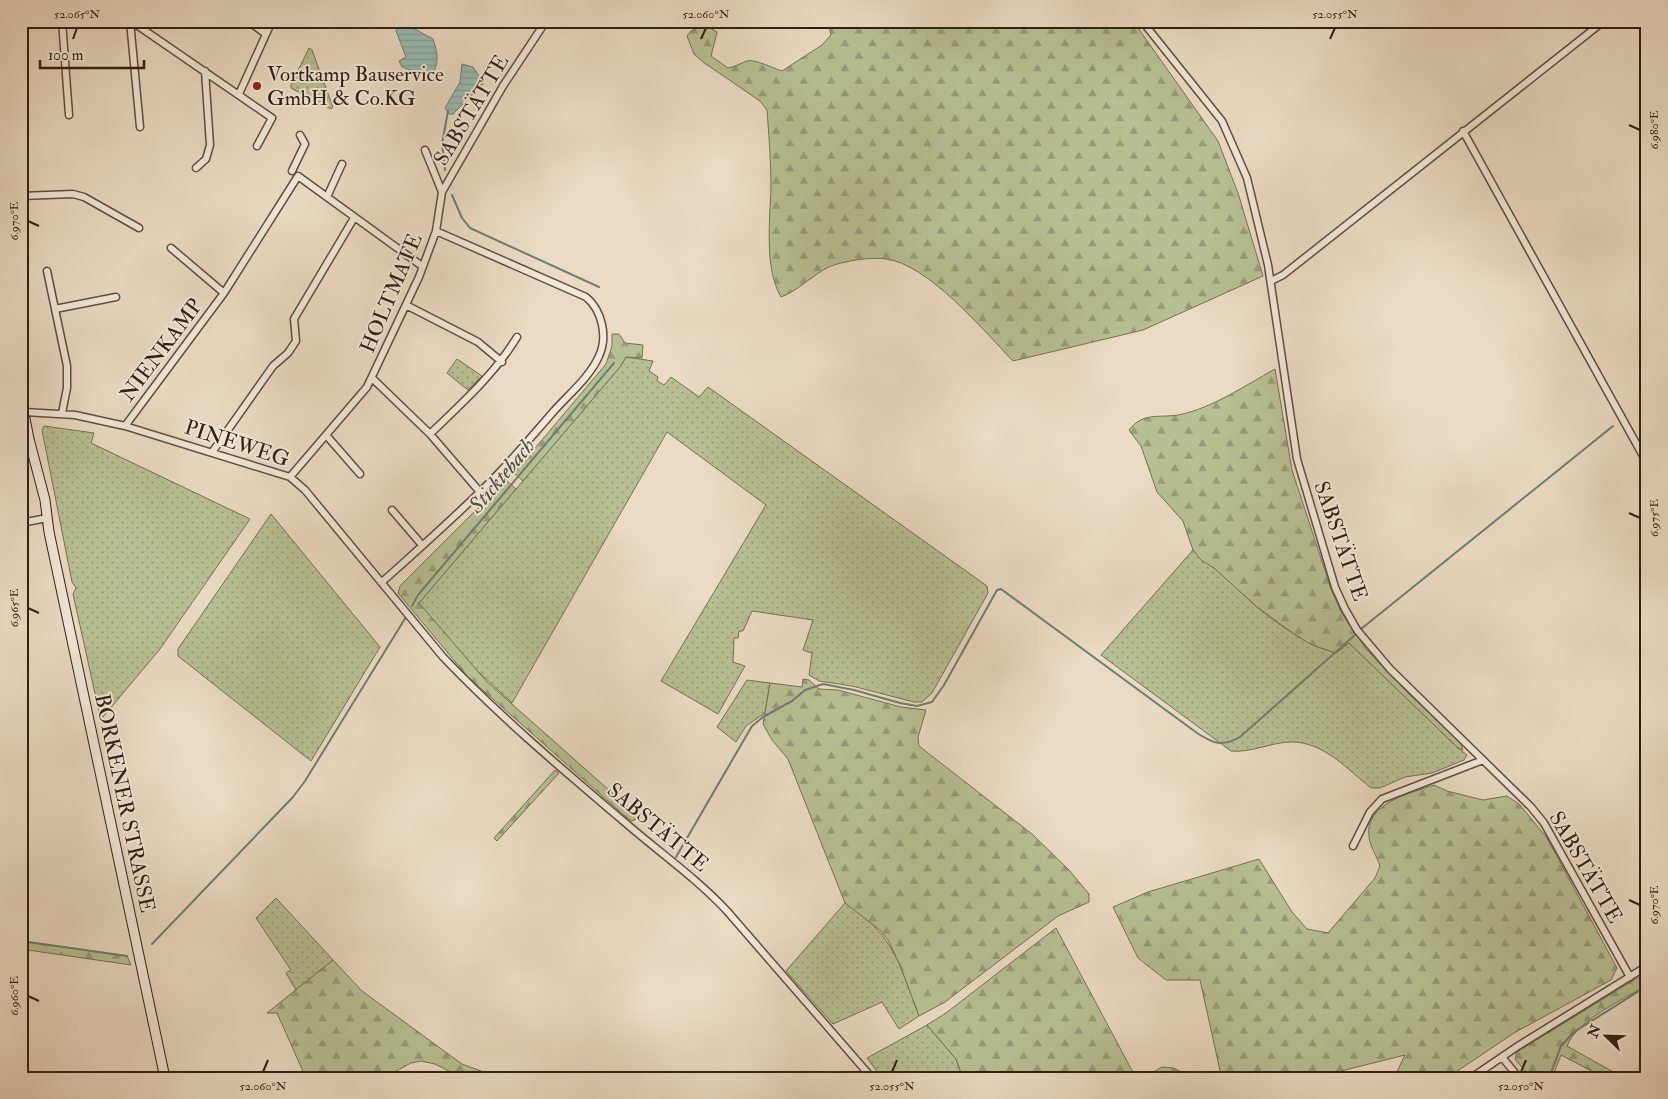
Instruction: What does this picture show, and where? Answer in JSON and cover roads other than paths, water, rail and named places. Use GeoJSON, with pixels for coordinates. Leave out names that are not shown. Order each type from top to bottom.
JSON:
{"type":"FeatureCollection","features":[{"type":"Feature","properties":{"kind":"main road","name":"BORKENER STRASSE"},"geometry":{"type":"LineString","coordinates":[[21,398],[165,1078]]}},
{"type":"Feature","properties":{"kind":"street"},"geometry":{"type":"LineString","coordinates":[[62,21],[69,116]]}},
{"type":"Feature","properties":{"kind":"street"},"geometry":{"type":"LineString","coordinates":[[130,21],[272,118],[257,146]]}},
{"type":"Feature","properties":{"kind":"street"},"geometry":{"type":"LineString","coordinates":[[130,21],[140,127]]}},
{"type":"Feature","properties":{"kind":"street"},"geometry":{"type":"LineString","coordinates":[[248,21],[266,34]]}},
{"type":"Feature","properties":{"kind":"street"},"geometry":{"type":"LineString","coordinates":[[238,94],[272,21]]}},
{"type":"Feature","properties":{"kind":"street","name":"SABSTÄTTE"},"geometry":{"type":"LineString","coordinates":[[442,192],[503,86],[546,21]]}},
{"type":"Feature","properties":{"kind":"street","name":"SABSTÄTTE"},"geometry":{"type":"LineString","coordinates":[[1142,21],[1207,100],[1226,129],[1247,178],[1271,281],[1297,459],[1339,594],[1357,630],[1371,648],[1544,823],[1630,977]]}},
{"type":"Feature","properties":{"kind":"street"},"geometry":{"type":"LineString","coordinates":[[1271,281],[1283,275],[1604,21]]}},
{"type":"Feature","properties":{"kind":"street"},"geometry":{"type":"LineString","coordinates":[[196,168],[206,159],[210,145],[205,71]]}},
{"type":"Feature","properties":{"kind":"street"},"geometry":{"type":"LineString","coordinates":[[1463,131],[1647,463]]}},
{"type":"Feature","properties":{"kind":"street"},"geometry":{"type":"LineString","coordinates":[[300,135],[305,144],[290,170],[422,266]]}},
{"type":"Feature","properties":{"kind":"street"},"geometry":{"type":"LineString","coordinates":[[425,150],[442,192]]}},
{"type":"Feature","properties":{"kind":"street"},"geometry":{"type":"LineString","coordinates":[[327,197],[342,164]]}},
{"type":"Feature","properties":{"kind":"street","name":"NIENKAMP"},"geometry":{"type":"LineString","coordinates":[[125,426],[224,293],[298,176]]}},
{"type":"Feature","properties":{"kind":"street","name":"HOLTMATE"},"geometry":{"type":"LineString","coordinates":[[290,477],[358,400],[372,378],[406,305],[436,231],[442,192]]}},
{"type":"Feature","properties":{"kind":"street"},"geometry":{"type":"LineString","coordinates":[[21,196],[73,194],[84,197],[138,228]]}},
{"type":"Feature","properties":{"kind":"street"},"geometry":{"type":"LineString","coordinates":[[213,451],[273,366],[288,353],[296,341],[294,319],[296,314],[354,218]]}},
{"type":"Feature","properties":{"kind":"street"},"geometry":{"type":"LineString","coordinates":[[382,582],[480,492],[517,453],[594,364],[602,345],[603,334],[599,314],[593,303],[586,297],[436,231]]}},
{"type":"Feature","properties":{"kind":"street","name":"NIENKAMP"},"geometry":{"type":"LineString","coordinates":[[171,248],[224,293]]}},
{"type":"Feature","properties":{"kind":"street"},"geometry":{"type":"LineString","coordinates":[[47,271],[68,376],[62,413]]}},
{"type":"Feature","properties":{"kind":"street"},"geometry":{"type":"LineString","coordinates":[[55,309],[116,297]]}},
{"type":"Feature","properties":{"kind":"street"},"geometry":{"type":"LineString","coordinates":[[406,305],[478,342],[502,362]]}},
{"type":"Feature","properties":{"kind":"street"},"geometry":{"type":"LineString","coordinates":[[430,434],[502,362],[517,337]]}},
{"type":"Feature","properties":{"kind":"street"},"geometry":{"type":"LineString","coordinates":[[372,378],[430,434],[480,492]]}},
{"type":"Feature","properties":{"kind":"street","name":"PINEWEG"},"geometry":{"type":"LineString","coordinates":[[24,412],[62,413],[125,426],[213,451],[290,477],[300,484],[410,615]]}},
{"type":"Feature","properties":{"kind":"street"},"geometry":{"type":"LineString","coordinates":[[326,435],[360,474]]}},
{"type":"Feature","properties":{"kind":"street"},"geometry":{"type":"LineString","coordinates":[[392,510],[422,545]]}},
{"type":"Feature","properties":{"kind":"street"},"geometry":{"type":"LineString","coordinates":[[21,522],[47,518]]}},
{"type":"Feature","properties":{"kind":"street","name":"SABSTÄTTE"},"geometry":{"type":"LineString","coordinates":[[410,615],[443,657],[489,702],[717,900],[872,1078]]}},
{"type":"Feature","properties":{"kind":"street"},"geometry":{"type":"LineString","coordinates":[[1353,846],[1370,812],[1382,798],[1483,760]]}},
{"type":"Feature","properties":{"kind":"street"},"geometry":{"type":"LineString","coordinates":[[1471,1078],[1647,966]]}},
{"type":"Feature","properties":{"kind":"street"},"geometry":{"type":"LineString","coordinates":[[1502,1057],[1519,1078]]}},
{"type":"Feature","properties":{"kind":"water"},"geometry":{"type":"Polygon","coordinates":[[[402,22],[433,39],[437,53],[437,63],[429,77],[402,67],[399,61],[406,57],[396,31],[402,22]]]}},
{"type":"Feature","properties":{"kind":"water"},"geometry":{"type":"Polygon","coordinates":[[[462,64],[473,67],[484,83],[453,114],[449,114],[445,108],[460,82],[462,64]]]}},
{"type":"Feature","properties":{"kind":"waterway"},"geometry":{"type":"LineString","coordinates":[[445,170],[442,144],[448,111]]}},
{"type":"Feature","properties":{"kind":"waterway","name":"Sticktebach"},"geometry":{"type":"LineString","coordinates":[[452,195],[462,218],[470,228],[599,287]]}},
{"type":"Feature","properties":{"kind":"waterway","name":"Sticktebach"},"geometry":{"type":"LineString","coordinates":[[412,606],[418,595],[614,363]]}},
{"type":"Feature","properties":{"kind":"waterway"},"geometry":{"type":"LineString","coordinates":[[1361,629],[1613,426]]}},
{"type":"Feature","properties":{"kind":"waterway"},"geometry":{"type":"LineString","coordinates":[[676,857],[752,726],[763,717],[792,701],[805,690],[823,684],[917,706],[932,702],[944,685],[997,590],[1001,589],[1197,733],[1208,740],[1218,743],[1228,742],[1240,737],[1356,634]]}},
{"type":"Feature","properties":{"kind":"waterway"},"geometry":{"type":"LineString","coordinates":[[152,944],[293,797],[305,781],[406,617]]}},
{"type":"Feature","properties":{"kind":"waterway"},"geometry":{"type":"LineString","coordinates":[[21,941],[127,956]]}},
{"type":"Feature","properties":{"kind":"waterway"},"geometry":{"type":"LineString","coordinates":[[1549,1078],[1561,1046],[1574,1032],[1647,986]]}},
{"type":"Feature","properties":{"kind":"place","name":"Vortkamp Bauservice GmbH & Co.KG"},"geometry":{"type":"Point","coordinates":[257,86]}}]}
